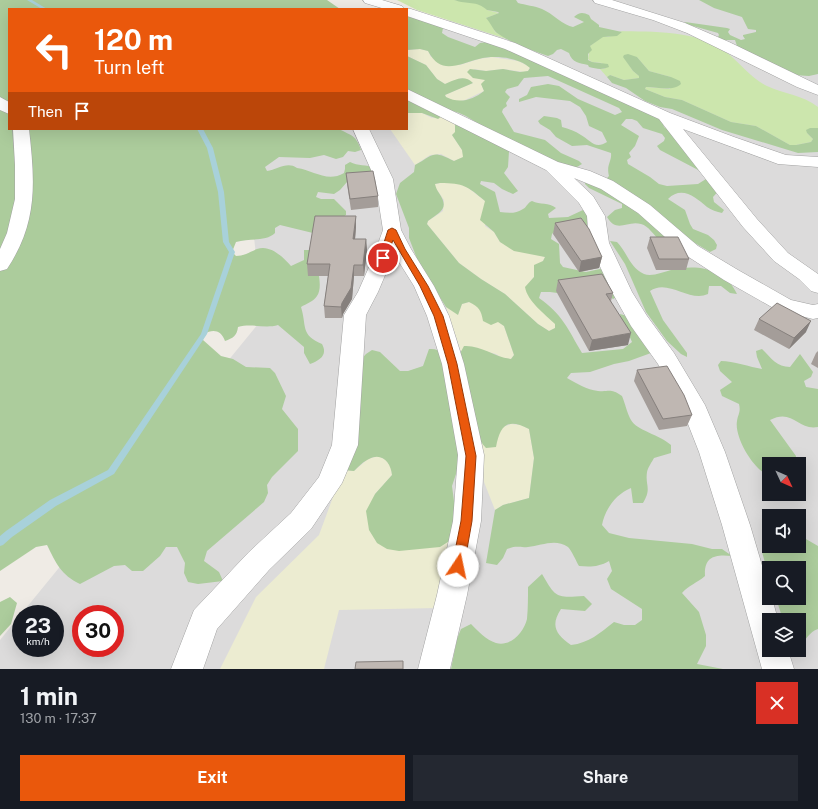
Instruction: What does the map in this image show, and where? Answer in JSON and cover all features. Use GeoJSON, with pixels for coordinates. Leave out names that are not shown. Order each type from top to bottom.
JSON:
{"type":"FeatureCollection","features":[{"type":"Feature","properties":{"kind":"street"},"geometry":{"type":"LineString","coordinates":[[369,0],[395,8]]}},
{"type":"Feature","properties":{"kind":"street"},"geometry":{"type":"LineString","coordinates":[[599,0],[691,29],[818,91]]}},
{"type":"Feature","properties":{"kind":"street"},"geometry":{"type":"LineString","coordinates":[[408,12],[510,46],[551,63],[664,116],[784,160],[818,162]]}},
{"type":"Feature","properties":{"kind":"street"},"geometry":{"type":"LineString","coordinates":[[408,94],[552,166],[584,175],[607,185],[644,209],[691,250],[731,275],[778,302],[801,310],[813,312],[818,311]]}},
{"type":"Feature","properties":{"kind":"street"},"geometry":{"type":"LineString","coordinates":[[664,116],[750,223],[781,257],[806,274],[818,286]]}},
{"type":"Feature","properties":{"kind":"street"},"geometry":{"type":"LineString","coordinates":[[0,265],[8,253],[21,221],[25,182],[21,130]]}},
{"type":"Feature","properties":{"kind":"street"},"geometry":{"type":"LineString","coordinates":[[361,130],[384,179],[392,230],[401,249],[424,286],[438,316],[454,371],[471,456],[467,521],[452,595],[434,669]]}},
{"type":"Feature","properties":{"kind":"street"},"geometry":{"type":"LineString","coordinates":[[552,166],[587,200],[596,216],[599,243],[622,292],[639,321],[666,359],[693,405],[712,452],[736,525],[762,616]]}},
{"type":"Feature","properties":{"kind":"street"},"geometry":{"type":"LineString","coordinates":[[187,669],[205,620],[259,561],[301,521],[329,483],[345,445],[355,314],[368,292],[383,258],[392,230]]}},
{"type":"Feature","properties":{"kind":"street"},"geometry":{"type":"LineString","coordinates":[[774,657],[778,669]]}},
{"type":"Feature","properties":{"kind":"shaded area"},"geometry":{"type":"Polygon","coordinates":[[[484,0],[730,0],[818,65],[818,669],[0,669],[0,640],[12,625],[12,657],[64,657],[64,605],[28,605],[263,318],[242,130],[408,130],[408,30],[432,28],[487,3],[484,0]]]}},
{"type":"Feature","properties":{"kind":"green space"},"geometry":{"type":"Polygon","coordinates":[[[0,0],[327,0],[339,8],[8,8],[8,130],[341,130],[355,139],[361,150],[355,152],[348,151],[343,157],[336,159],[324,155],[310,158],[279,157],[265,167],[267,171],[290,165],[320,175],[332,177],[344,173],[345,165],[350,162],[375,167],[376,171],[362,181],[347,182],[334,194],[318,192],[316,197],[321,199],[334,199],[346,211],[346,215],[317,234],[280,225],[275,228],[275,233],[267,238],[236,242],[232,252],[236,256],[239,256],[257,249],[267,248],[280,255],[291,266],[304,260],[304,250],[312,250],[320,280],[319,292],[314,299],[301,307],[307,333],[315,341],[322,344],[324,351],[320,359],[310,364],[304,353],[304,347],[278,325],[238,327],[237,333],[225,341],[219,333],[214,331],[204,334],[203,340],[221,356],[233,359],[246,367],[270,368],[275,373],[286,396],[282,409],[298,429],[298,451],[272,477],[267,485],[268,493],[264,502],[207,551],[204,561],[219,572],[223,581],[198,584],[188,582],[184,573],[185,563],[177,547],[166,547],[160,556],[143,571],[132,571],[125,565],[114,566],[80,584],[68,577],[60,568],[47,545],[36,547],[0,571],[0,0]]]}},
{"type":"Feature","properties":{"kind":"green space"},"geometry":{"type":"Polygon","coordinates":[[[397,0],[454,0],[483,4],[487,10],[499,13],[486,18],[491,22],[495,32],[513,41],[417,10],[397,0]]]}},
{"type":"Feature","properties":{"kind":"green space"},"geometry":{"type":"Polygon","coordinates":[[[454,0],[516,0],[518,3],[542,9],[569,26],[573,27],[584,22],[574,17],[579,13],[583,13],[589,15],[591,19],[599,25],[599,27],[622,32],[617,36],[603,37],[590,46],[592,50],[588,54],[588,60],[608,64],[609,67],[602,69],[589,67],[588,65],[574,61],[569,53],[561,49],[548,56],[515,43],[497,33],[486,18],[499,13],[498,12],[487,10],[479,5],[454,0]]]}},
{"type":"Feature","properties":{"kind":"green space"},"geometry":{"type":"Polygon","coordinates":[[[699,0],[818,0],[818,74],[809,76],[794,75],[737,46],[735,40],[722,40],[718,37],[718,33],[686,24],[685,22],[727,28],[730,29],[728,32],[730,35],[741,40],[745,39],[743,35],[756,32],[756,30],[748,29],[742,17],[714,8],[699,0]]]}},
{"type":"Feature","properties":{"kind":"green space"},"geometry":{"type":"Polygon","coordinates":[[[408,14],[443,28],[442,33],[448,37],[475,47],[480,43],[487,42],[497,44],[657,116],[663,123],[664,127],[679,137],[702,172],[660,150],[657,146],[664,141],[665,138],[662,134],[643,128],[637,121],[632,119],[626,119],[621,125],[639,136],[635,146],[629,153],[631,157],[627,160],[628,164],[659,184],[667,186],[698,184],[706,179],[722,187],[713,197],[714,202],[724,210],[722,213],[710,209],[689,194],[678,193],[668,199],[685,210],[693,229],[708,235],[714,240],[717,245],[716,249],[710,252],[683,236],[644,201],[638,202],[667,237],[660,240],[641,224],[636,223],[618,226],[611,222],[607,217],[615,210],[622,208],[622,204],[589,188],[585,184],[585,180],[606,179],[609,176],[608,169],[611,153],[587,145],[572,146],[556,137],[550,130],[538,121],[544,116],[557,118],[561,120],[562,127],[576,132],[596,145],[607,142],[602,132],[589,126],[586,116],[580,107],[570,101],[536,97],[519,102],[519,99],[527,95],[531,87],[548,84],[559,86],[578,99],[615,115],[622,112],[619,108],[548,76],[524,78],[518,86],[507,89],[505,92],[510,97],[506,103],[507,106],[502,112],[514,132],[545,140],[561,153],[579,161],[582,164],[577,167],[570,167],[549,160],[497,136],[459,113],[445,110],[442,116],[438,119],[422,113],[408,113],[408,56],[426,65],[437,79],[445,84],[463,78],[470,80],[473,83],[445,95],[451,99],[461,101],[471,99],[484,91],[481,84],[485,80],[473,78],[467,72],[470,69],[486,71],[503,69],[520,72],[528,71],[530,68],[519,61],[499,57],[485,58],[457,65],[444,66],[438,64],[428,51],[420,49],[408,50],[408,14]]]}},
{"type":"Feature","properties":{"kind":"green space"},"geometry":{"type":"Polygon","coordinates":[[[619,31],[660,32],[688,36],[714,44],[730,55],[761,83],[773,89],[800,97],[818,107],[818,128],[815,128],[807,133],[813,139],[811,142],[790,145],[756,126],[731,122],[682,100],[665,97],[645,89],[646,87],[670,89],[671,77],[649,71],[637,57],[627,62],[639,78],[624,80],[610,75],[607,77],[600,69],[605,69],[602,63],[592,62],[588,59],[590,46],[603,36],[608,37],[622,32],[619,31]]]}},
{"type":"Feature","properties":{"kind":"green space"},"geometry":{"type":"Polygon","coordinates":[[[420,49],[428,51],[431,57],[460,65],[479,59],[492,57],[518,61],[530,67],[528,71],[524,72],[503,69],[486,71],[474,69],[478,78],[486,80],[482,86],[484,91],[465,100],[456,102],[445,95],[473,83],[469,80],[461,78],[445,84],[437,79],[426,65],[408,56],[408,50],[420,49]]]}},
{"type":"Feature","properties":{"kind":"green space"},"geometry":{"type":"Polygon","coordinates":[[[628,54],[637,57],[649,71],[671,77],[680,81],[681,84],[673,88],[646,87],[645,89],[665,97],[682,100],[731,122],[756,126],[790,145],[811,142],[813,139],[806,130],[810,128],[818,128],[818,152],[798,153],[722,130],[672,109],[660,107],[645,101],[626,88],[612,83],[607,77],[610,75],[624,80],[639,78],[639,76],[633,71],[623,57],[624,55],[628,54]]]}},
{"type":"Feature","properties":{"kind":"green space"},"geometry":{"type":"Polygon","coordinates":[[[408,113],[422,113],[432,118],[442,116],[455,124],[455,133],[452,135],[462,150],[464,157],[454,161],[441,154],[430,155],[415,165],[391,130],[408,130],[408,113]]]}},
{"type":"Feature","properties":{"kind":"green space"},"geometry":{"type":"Polygon","coordinates":[[[455,124],[509,151],[508,167],[504,173],[518,191],[513,194],[494,183],[481,181],[480,184],[495,192],[500,212],[518,212],[532,201],[556,208],[548,214],[549,218],[568,217],[583,210],[590,212],[595,229],[555,231],[552,234],[551,239],[559,244],[560,263],[563,267],[586,272],[600,269],[607,270],[618,296],[613,299],[602,291],[565,294],[541,292],[539,298],[559,316],[582,353],[623,349],[632,342],[621,320],[620,314],[627,316],[651,353],[590,372],[571,373],[567,378],[590,389],[598,391],[612,391],[622,396],[634,424],[671,445],[671,453],[654,458],[648,468],[648,490],[643,503],[633,503],[631,488],[621,494],[612,503],[603,519],[602,525],[609,533],[629,538],[692,544],[712,549],[722,549],[732,556],[715,556],[711,558],[706,565],[705,576],[682,593],[699,612],[706,635],[706,646],[697,664],[723,669],[451,669],[457,639],[461,629],[471,624],[492,642],[502,644],[512,641],[520,633],[527,619],[528,587],[542,574],[554,592],[558,595],[568,597],[584,596],[592,604],[585,611],[561,609],[556,620],[556,629],[558,633],[571,645],[589,640],[614,622],[624,625],[635,625],[642,620],[642,609],[611,589],[607,579],[612,571],[609,561],[594,566],[579,566],[568,547],[563,544],[548,543],[528,547],[511,548],[507,549],[503,558],[497,565],[486,563],[495,510],[503,505],[529,498],[534,458],[529,429],[521,425],[510,424],[506,426],[502,429],[496,447],[486,448],[481,442],[476,430],[471,400],[460,447],[457,471],[452,486],[457,524],[451,540],[440,547],[399,551],[387,549],[377,543],[369,530],[366,511],[375,494],[392,475],[388,463],[382,458],[378,457],[367,460],[354,471],[343,470],[357,364],[372,350],[380,352],[400,371],[408,371],[423,366],[429,349],[458,357],[464,346],[476,347],[505,358],[511,359],[514,355],[504,326],[498,322],[491,325],[483,321],[479,309],[469,302],[462,304],[458,315],[446,307],[419,264],[409,238],[409,228],[396,194],[400,183],[414,172],[415,165],[430,156],[441,155],[454,161],[463,157],[462,150],[452,135],[455,132],[455,124]],[[440,183],[435,184],[444,203],[444,207],[428,221],[427,224],[459,263],[505,294],[538,324],[549,331],[555,328],[555,324],[529,297],[525,287],[534,277],[534,265],[543,261],[545,257],[514,251],[500,242],[494,232],[480,220],[485,201],[465,186],[440,183]]]}},
{"type":"Feature","properties":{"kind":"green space"},"geometry":{"type":"Polygon","coordinates":[[[458,183],[467,187],[485,201],[485,226],[494,232],[500,242],[545,257],[534,277],[526,287],[535,304],[556,324],[555,328],[549,331],[538,324],[505,294],[459,263],[427,224],[428,221],[443,211],[444,200],[435,187],[435,184],[458,183]]]}},
{"type":"Feature","properties":{"kind":"green space"},"geometry":{"type":"Polygon","coordinates":[[[610,241],[617,242],[635,268],[644,274],[654,275],[681,268],[700,268],[718,273],[732,285],[737,294],[730,293],[721,286],[709,286],[708,294],[700,296],[662,287],[650,291],[663,320],[687,353],[687,357],[681,354],[667,341],[646,312],[625,264],[610,241]]]}},
{"type":"Feature","properties":{"kind":"green space"},"geometry":{"type":"Polygon","coordinates":[[[469,302],[478,306],[504,326],[514,355],[511,359],[502,358],[496,354],[465,346],[461,352],[446,307],[458,314],[462,304],[469,302]]]}},
{"type":"Feature","properties":{"kind":"green space"},"geometry":{"type":"Polygon","coordinates":[[[762,349],[774,361],[785,367],[790,367],[800,354],[813,372],[811,377],[804,381],[806,387],[818,389],[818,427],[805,426],[790,418],[784,417],[778,417],[770,420],[796,457],[762,457],[762,471],[751,460],[739,436],[737,421],[740,411],[739,404],[722,396],[720,390],[732,382],[720,371],[718,365],[721,361],[726,361],[762,369],[756,351],[762,349]]]}},
{"type":"Feature","properties":{"kind":"green space"},"geometry":{"type":"Polygon","coordinates":[[[511,424],[521,425],[529,429],[534,458],[529,498],[503,505],[495,510],[484,482],[480,441],[499,433],[503,427],[511,424]]]}},
{"type":"Feature","properties":{"kind":"green space"},"geometry":{"type":"Polygon","coordinates":[[[378,456],[386,460],[391,467],[392,475],[375,494],[451,540],[437,608],[339,610],[324,669],[220,669],[256,597],[319,535],[343,470],[354,471],[368,459],[378,456]]]}},
{"type":"Feature","properties":{"kind":"green space"},"geometry":{"type":"Polygon","coordinates":[[[806,539],[818,546],[818,629],[806,639],[806,613],[781,613],[778,605],[806,605],[806,561],[765,561],[762,553],[806,553],[806,539]]]}},
{"type":"Feature","properties":{"kind":"green space"},"geometry":{"type":"Polygon","coordinates":[[[10,597],[17,603],[16,605],[12,605],[11,624],[0,636],[0,602],[10,597]]]}},
{"type":"Feature","properties":{"kind":"building"},"geometry":{"type":"Polygon","coordinates":[[[373,171],[378,196],[350,199],[346,173],[373,171]]]}},
{"type":"Feature","properties":{"kind":"building"},"geometry":{"type":"Polygon","coordinates":[[[315,216],[356,216],[353,239],[366,239],[363,265],[354,265],[351,288],[341,307],[324,306],[330,264],[307,264],[315,216]]]}},
{"type":"Feature","properties":{"kind":"building"},"geometry":{"type":"Polygon","coordinates":[[[581,218],[589,229],[602,257],[581,261],[555,223],[581,218]]]}},
{"type":"Feature","properties":{"kind":"building"},"geometry":{"type":"Polygon","coordinates":[[[650,237],[678,237],[689,259],[659,259],[650,237]]]}},
{"type":"Feature","properties":{"kind":"building"},"geometry":{"type":"Polygon","coordinates":[[[602,274],[613,293],[606,294],[631,333],[592,340],[558,280],[602,274]]]}},
{"type":"Feature","properties":{"kind":"building"},"geometry":{"type":"Polygon","coordinates":[[[777,303],[811,321],[794,338],[759,319],[777,303]]]}},
{"type":"Feature","properties":{"kind":"building"},"geometry":{"type":"Polygon","coordinates":[[[667,366],[684,395],[692,415],[663,419],[637,370],[667,366]]]}},
{"type":"Feature","properties":{"kind":"building"},"geometry":{"type":"Polygon","coordinates":[[[403,661],[403,669],[355,669],[356,662],[403,661]]]}},
{"type":"Feature","properties":{"kind":"waterway"},"geometry":{"type":"LineString","coordinates":[[29,0],[43,8]]}},
{"type":"Feature","properties":{"kind":"waterway"},"geometry":{"type":"LineString","coordinates":[[0,542],[53,503],[111,472],[204,334],[232,252],[226,242],[221,192],[210,148],[201,130]]}},
{"type":"Feature","properties":{"kind":"route"},"geometry":{"type":"LineString","coordinates":[[383,258],[392,230],[401,249],[424,286],[438,316],[453,364],[471,456],[467,521],[458,566]]}}]}
